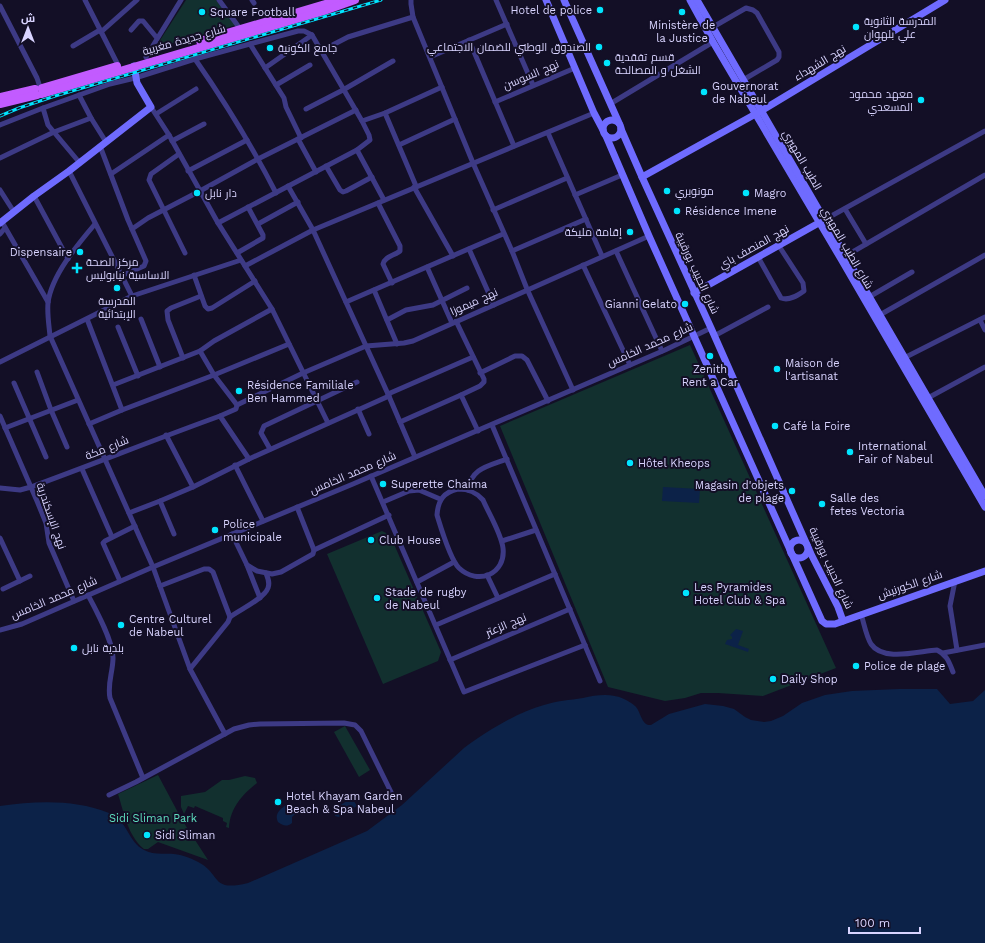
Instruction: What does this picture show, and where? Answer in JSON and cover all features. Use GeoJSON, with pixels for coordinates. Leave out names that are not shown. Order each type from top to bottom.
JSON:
{"type":"FeatureCollection","features":[{"type":"Feature","properties":{"kind":"main road","name":"شارع جديدة مغربية"},"geometry":{"type":"LineString","coordinates":[[39,90],[134,66],[339,0]]}},
{"type":"Feature","properties":{"kind":"main road","name":"شارع جديدة مغربية"},"geometry":{"type":"LineString","coordinates":[[39,90],[146,57],[324,11],[356,0]]}},
{"type":"Feature","properties":{"kind":"main road"},"geometry":{"type":"LineString","coordinates":[[1,97],[39,90]]}},
{"type":"Feature","properties":{"kind":"street"},"geometry":{"type":"LineString","coordinates":[[85,0],[118,66]]}},
{"type":"Feature","properties":{"kind":"street"},"geometry":{"type":"LineString","coordinates":[[73,46],[100,31],[137,0]]}},
{"type":"Feature","properties":{"kind":"street"},"geometry":{"type":"LineString","coordinates":[[146,57],[181,0]]}},
{"type":"Feature","properties":{"kind":"street"},"geometry":{"type":"LineString","coordinates":[[219,0],[242,31]]}},
{"type":"Feature","properties":{"kind":"street"},"geometry":{"type":"LineString","coordinates":[[411,0],[414,17],[472,163],[573,390]]}},
{"type":"Feature","properties":{"kind":"street"},"geometry":{"type":"LineString","coordinates":[[496,0],[534,85]]}},
{"type":"Feature","properties":{"kind":"street","name":"شارع الحبيب بورقيبة"},"geometry":{"type":"LineString","coordinates":[[546,0],[649,236],[822,621],[829,625],[843,620],[807,545],[642,177],[566,0]]}},
{"type":"Feature","properties":{"kind":"street","name":"شارع الطيب المهيري"},"geometry":{"type":"LineString","coordinates":[[690,0],[713,42],[758,112],[844,257],[877,317],[948,438],[985,507]]}},
{"type":"Feature","properties":{"kind":"street"},"geometry":{"type":"LineString","coordinates":[[697,0],[743,80],[758,112]]}},
{"type":"Feature","properties":{"kind":"street","name":"نهج الشهداء"},"geometry":{"type":"LineString","coordinates":[[642,177],[758,112],[945,0]]}},
{"type":"Feature","properties":{"kind":"street"},"geometry":{"type":"LineString","coordinates":[[0,6],[37,78],[39,90]]}},
{"type":"Feature","properties":{"kind":"street"},"geometry":{"type":"LineString","coordinates":[[713,27],[746,8],[757,13],[779,52],[779,57],[743,80]]}},
{"type":"Feature","properties":{"kind":"street"},"geometry":{"type":"LineString","coordinates":[[321,51],[348,37],[414,17]]}},
{"type":"Feature","properties":{"kind":"street"},"geometry":{"type":"LineString","coordinates":[[131,30],[139,22],[143,21],[158,38]]}},
{"type":"Feature","properties":{"kind":"street"},"geometry":{"type":"LineString","coordinates":[[430,57],[507,24]]}},
{"type":"Feature","properties":{"kind":"street"},"geometry":{"type":"LineString","coordinates":[[0,125],[110,84],[135,78],[195,59],[298,31],[304,31],[312,36],[356,110],[369,135],[370,140],[358,150],[218,222]]}},
{"type":"Feature","properties":{"kind":"street"},"geometry":{"type":"LineString","coordinates":[[265,68],[312,36]]}},
{"type":"Feature","properties":{"kind":"street"},"geometry":{"type":"LineString","coordinates":[[469,40],[514,146]]}},
{"type":"Feature","properties":{"kind":"street"},"geometry":{"type":"LineString","coordinates":[[610,104],[713,42]]}},
{"type":"Feature","properties":{"kind":"street"},"geometry":{"type":"LineString","coordinates":[[250,44],[284,98],[299,138],[316,172]]}},
{"type":"Feature","properties":{"kind":"street"},"geometry":{"type":"LineString","coordinates":[[195,59],[234,117],[276,193]]}},
{"type":"Feature","properties":{"kind":"street"},"geometry":{"type":"LineString","coordinates":[[306,109],[343,90],[393,61]]}},
{"type":"Feature","properties":{"kind":"street"},"geometry":{"type":"LineString","coordinates":[[276,85],[310,65]]}},
{"type":"Feature","properties":{"kind":"street"},"geometry":{"type":"LineString","coordinates":[[134,66],[135,78],[139,88],[169,135],[218,222],[272,309],[328,423]]}},
{"type":"Feature","properties":{"kind":"street","name":"نهج السوسن"},"geometry":{"type":"LineString","coordinates":[[495,102],[575,68]]}},
{"type":"Feature","properties":{"kind":"street"},"geometry":{"type":"LineString","coordinates":[[362,121],[384,113],[442,87]]}},
{"type":"Feature","properties":{"kind":"street"},"geometry":{"type":"LineString","coordinates":[[156,114],[196,89]]}},
{"type":"Feature","properties":{"kind":"street"},"geometry":{"type":"LineString","coordinates":[[79,95],[103,144],[111,174],[132,229],[145,257],[146,263],[144,266],[121,276]]}},
{"type":"Feature","properties":{"kind":"street"},"geometry":{"type":"LineString","coordinates":[[0,234],[2,224],[14,212],[151,107]]}},
{"type":"Feature","properties":{"kind":"street"},"geometry":{"type":"LineString","coordinates":[[43,108],[48,125],[79,162]]}},
{"type":"Feature","properties":{"kind":"street"},"geometry":{"type":"LineString","coordinates":[[132,229],[148,218],[258,159],[356,110]]}},
{"type":"Feature","properties":{"kind":"street"},"geometry":{"type":"LineString","coordinates":[[245,266],[313,230],[472,163],[548,133],[594,112]]}},
{"type":"Feature","properties":{"kind":"street"},"geometry":{"type":"LineString","coordinates":[[384,113],[399,145],[415,187],[453,256]]}},
{"type":"Feature","properties":{"kind":"street"},"geometry":{"type":"LineString","coordinates":[[0,158],[54,132],[90,118]]}},
{"type":"Feature","properties":{"kind":"street"},"geometry":{"type":"LineString","coordinates":[[399,145],[455,119]]}},
{"type":"Feature","properties":{"kind":"street"},"geometry":{"type":"LineString","coordinates":[[609,121],[616,121],[620,126],[619,136],[616,138],[609,138],[605,133],[606,123],[609,121]]}},
{"type":"Feature","properties":{"kind":"street"},"geometry":{"type":"LineString","coordinates":[[172,142],[204,124]]}},
{"type":"Feature","properties":{"kind":"street"},"geometry":{"type":"LineString","coordinates":[[822,222],[985,131]]}},
{"type":"Feature","properties":{"kind":"street"},"geometry":{"type":"LineString","coordinates":[[548,133],[602,256]]}},
{"type":"Feature","properties":{"kind":"street"},"geometry":{"type":"LineString","coordinates":[[111,174],[169,135]]}},
{"type":"Feature","properties":{"kind":"street"},"geometry":{"type":"LineString","coordinates":[[188,171],[247,140]]}},
{"type":"Feature","properties":{"kind":"street"},"geometry":{"type":"LineString","coordinates":[[358,150],[384,200]]}},
{"type":"Feature","properties":{"kind":"street"},"geometry":{"type":"LineString","coordinates":[[179,154],[155,171],[149,178],[151,185],[185,253]]}},
{"type":"Feature","properties":{"kind":"street"},"geometry":{"type":"LineString","coordinates":[[326,166],[340,190],[343,192],[372,176]]}},
{"type":"Feature","properties":{"kind":"street"},"geometry":{"type":"LineString","coordinates":[[69,171],[132,296]]}},
{"type":"Feature","properties":{"kind":"street"},"geometry":{"type":"LineString","coordinates":[[575,195],[622,175]]}},
{"type":"Feature","properties":{"kind":"street"},"geometry":{"type":"LineString","coordinates":[[985,175],[844,257],[869,297],[877,317],[985,255]]}},
{"type":"Feature","properties":{"kind":"street"},"geometry":{"type":"LineString","coordinates":[[493,210],[567,178]]}},
{"type":"Feature","properties":{"kind":"street"},"geometry":{"type":"LineString","coordinates":[[288,186],[313,230],[415,457]]}},
{"type":"Feature","properties":{"kind":"street"},"geometry":{"type":"LineString","coordinates":[[0,190],[14,212]]}},
{"type":"Feature","properties":{"kind":"street"},"geometry":{"type":"LineString","coordinates":[[34,196],[68,259]]}},
{"type":"Feature","properties":{"kind":"street"},"geometry":{"type":"LineString","coordinates":[[258,224],[298,202]]}},
{"type":"Feature","properties":{"kind":"street"},"geometry":{"type":"LineString","coordinates":[[378,203],[400,246],[400,251],[398,253],[386,258],[383,262],[392,283]]}},
{"type":"Feature","properties":{"kind":"street"},"geometry":{"type":"LineString","coordinates":[[237,253],[263,238],[258,224],[248,207]]}},
{"type":"Feature","properties":{"kind":"street"},"geometry":{"type":"LineString","coordinates":[[845,209],[866,244]]}},
{"type":"Feature","properties":{"kind":"street"},"geometry":{"type":"LineString","coordinates":[[512,251],[586,219]]}},
{"type":"Feature","properties":{"kind":"street","name":"نهج المنصف باي"},"geometry":{"type":"LineString","coordinates":[[694,293],[822,222]]}},
{"type":"Feature","properties":{"kind":"street"},"geometry":{"type":"LineString","coordinates":[[2,224],[48,302]]}},
{"type":"Feature","properties":{"kind":"street"},"geometry":{"type":"LineString","coordinates":[[95,224],[82,239],[58,273],[48,302],[50,336],[153,567],[190,669],[225,734]]}},
{"type":"Feature","properties":{"kind":"street"},"geometry":{"type":"LineString","coordinates":[[346,302],[504,234]]}},
{"type":"Feature","properties":{"kind":"street","name":"نهج ميموزا"},"geometry":{"type":"LineString","coordinates":[[237,405],[303,373],[366,346],[397,344],[413,341],[649,236]]}},
{"type":"Feature","properties":{"kind":"street"},"geometry":{"type":"LineString","coordinates":[[758,258],[781,298],[786,299],[803,292],[804,287],[779,246]]}},
{"type":"Feature","properties":{"kind":"street"},"geometry":{"type":"LineString","coordinates":[[469,249],[494,304]]}},
{"type":"Feature","properties":{"kind":"street"},"geometry":{"type":"LineString","coordinates":[[616,251],[662,351]]}},
{"type":"Feature","properties":{"kind":"street"},"geometry":{"type":"LineString","coordinates":[[0,362],[132,296],[241,260]]}},
{"type":"Feature","properties":{"kind":"street"},"geometry":{"type":"LineString","coordinates":[[583,265],[630,365]]}},
{"type":"Feature","properties":{"kind":"street"},"geometry":{"type":"LineString","coordinates":[[400,422],[483,384],[484,379],[442,301],[427,267]]}},
{"type":"Feature","properties":{"kind":"street"},"geometry":{"type":"LineString","coordinates":[[869,297],[912,272]]}},
{"type":"Feature","properties":{"kind":"street"},"geometry":{"type":"LineString","coordinates":[[194,275],[205,308],[209,309],[255,281]]}},
{"type":"Feature","properties":{"kind":"street"},"geometry":{"type":"LineString","coordinates":[[387,320],[406,310],[425,307],[442,301],[467,288]]}},
{"type":"Feature","properties":{"kind":"street"},"geometry":{"type":"LineString","coordinates":[[374,290],[397,344]]}},
{"type":"Feature","properties":{"kind":"street"},"geometry":{"type":"LineString","coordinates":[[183,358],[168,320],[167,311],[201,296]]}},
{"type":"Feature","properties":{"kind":"street"},"geometry":{"type":"LineString","coordinates":[[714,336],[768,307]]}},
{"type":"Feature","properties":{"kind":"street"},"geometry":{"type":"LineString","coordinates":[[113,385],[160,368],[200,351],[214,341],[272,309]]}},
{"type":"Feature","properties":{"kind":"street"},"geometry":{"type":"LineString","coordinates":[[902,359],[985,317]]}},
{"type":"Feature","properties":{"kind":"street"},"geometry":{"type":"LineString","coordinates":[[87,319],[122,410]]}},
{"type":"Feature","properties":{"kind":"street"},"geometry":{"type":"LineString","coordinates":[[141,319],[160,368]]}},
{"type":"Feature","properties":{"kind":"street"},"geometry":{"type":"LineString","coordinates":[[980,320],[985,330]]}},
{"type":"Feature","properties":{"kind":"street"},"geometry":{"type":"LineString","coordinates":[[118,327],[138,376]]}},
{"type":"Feature","properties":{"kind":"street","name":"شارع محمد الخامس"},"geometry":{"type":"LineString","coordinates":[[0,630],[22,624],[153,567],[371,476],[573,390],[711,328]]}},
{"type":"Feature","properties":{"kind":"street"},"geometry":{"type":"LineString","coordinates":[[89,424],[289,344]]}},
{"type":"Feature","properties":{"kind":"street"},"geometry":{"type":"LineString","coordinates":[[200,351],[214,375],[237,405]]}},
{"type":"Feature","properties":{"kind":"street"},"geometry":{"type":"LineString","coordinates":[[480,373],[515,356],[522,356],[527,360],[548,400]]}},
{"type":"Feature","properties":{"kind":"street"},"geometry":{"type":"LineString","coordinates":[[129,513],[193,487],[270,449],[472,357]]}},
{"type":"Feature","properties":{"kind":"street"},"geometry":{"type":"LineString","coordinates":[[925,399],[985,368]]}},
{"type":"Feature","properties":{"kind":"street"},"geometry":{"type":"LineString","coordinates":[[37,372],[67,447]]}},
{"type":"Feature","properties":{"kind":"street"},"geometry":{"type":"LineString","coordinates":[[270,449],[261,433],[264,426],[357,382]]}},
{"type":"Feature","properties":{"kind":"street"},"geometry":{"type":"LineString","coordinates":[[14,383],[46,457]]}},
{"type":"Feature","properties":{"kind":"street"},"geometry":{"type":"LineString","coordinates":[[461,395],[478,430]]}},
{"type":"Feature","properties":{"kind":"street"},"geometry":{"type":"LineString","coordinates":[[3,425],[29,419],[78,400]]}},
{"type":"Feature","properties":{"kind":"street","name":"شارع مكة"},"geometry":{"type":"LineString","coordinates":[[0,488],[20,490],[32,487],[82,469],[166,435],[220,416],[236,409],[237,405]]}},
{"type":"Feature","properties":{"kind":"street"},"geometry":{"type":"LineString","coordinates":[[358,409],[369,434]]}},
{"type":"Feature","properties":{"kind":"street","name":"نهج الإسكندرية"},"geometry":{"type":"LineString","coordinates":[[0,416],[32,487],[46,523],[49,543],[74,601]]}},
{"type":"Feature","properties":{"kind":"street"},"geometry":{"type":"LineString","coordinates":[[220,416],[249,459]]}},
{"type":"Feature","properties":{"kind":"street"},"geometry":{"type":"LineString","coordinates":[[492,424],[600,681]]}},
{"type":"Feature","properties":{"kind":"street"},"geometry":{"type":"LineString","coordinates":[[166,435],[193,487]]}},
{"type":"Feature","properties":{"kind":"street"},"geometry":{"type":"LineString","coordinates":[[948,438],[985,496]]}},
{"type":"Feature","properties":{"kind":"street"},"geometry":{"type":"LineString","coordinates":[[468,490],[476,472],[480,469],[507,459]]}},
{"type":"Feature","properties":{"kind":"street"},"geometry":{"type":"LineString","coordinates":[[235,466],[262,521]]}},
{"type":"Feature","properties":{"kind":"street"},"geometry":{"type":"LineString","coordinates":[[82,469],[112,537]]}},
{"type":"Feature","properties":{"kind":"street"},"geometry":{"type":"LineString","coordinates":[[371,476],[465,692],[585,645]]}},
{"type":"Feature","properties":{"kind":"street"},"geometry":{"type":"LineString","coordinates":[[383,502],[409,491],[419,490],[440,499]]}},
{"type":"Feature","properties":{"kind":"street"},"geometry":{"type":"LineString","coordinates":[[451,490],[468,490],[478,495],[483,500],[502,541],[503,556],[502,562],[498,568],[487,575],[477,577],[459,568],[454,562],[437,514],[437,507],[440,499],[451,490]]}},
{"type":"Feature","properties":{"kind":"street"},"geometry":{"type":"LineString","coordinates":[[160,501],[174,534]]}},
{"type":"Feature","properties":{"kind":"street"},"geometry":{"type":"LineString","coordinates":[[297,507],[314,550]]}},
{"type":"Feature","properties":{"kind":"street"},"geometry":{"type":"LineString","coordinates":[[247,564],[257,571],[266,573],[281,572],[313,554],[314,550],[389,515]]}},
{"type":"Feature","properties":{"kind":"street"},"geometry":{"type":"LineString","coordinates":[[120,581],[103,544],[112,537],[135,526]]}},
{"type":"Feature","properties":{"kind":"street"},"geometry":{"type":"LineString","coordinates":[[502,541],[536,530]]}},
{"type":"Feature","properties":{"kind":"street"},"geometry":{"type":"LineString","coordinates":[[232,534],[247,564],[260,598]]}},
{"type":"Feature","properties":{"kind":"street"},"geometry":{"type":"LineString","coordinates":[[0,538],[20,581]]}},
{"type":"Feature","properties":{"kind":"street"},"geometry":{"type":"LineString","coordinates":[[795,541],[802,541],[807,545],[808,552],[803,557],[796,557],[791,553],[791,546],[795,541]]}},
{"type":"Feature","properties":{"kind":"street"},"geometry":{"type":"LineString","coordinates":[[418,582],[454,562]]}},
{"type":"Feature","properties":{"kind":"street"},"geometry":{"type":"LineString","coordinates":[[160,586],[204,569],[209,569],[213,572],[230,617]]}},
{"type":"Feature","properties":{"kind":"street","name":"شارع الكورنيش"},"geometry":{"type":"LineString","coordinates":[[843,620],[985,571]]}},
{"type":"Feature","properties":{"kind":"street"},"geometry":{"type":"LineString","coordinates":[[190,669],[228,622],[230,617],[260,598],[268,589],[269,582],[266,573]]}},
{"type":"Feature","properties":{"kind":"street"},"geometry":{"type":"LineString","coordinates":[[436,625],[555,574]]}},
{"type":"Feature","properties":{"kind":"street"},"geometry":{"type":"LineString","coordinates":[[487,575],[498,598]]}},
{"type":"Feature","properties":{"kind":"street"},"geometry":{"type":"LineString","coordinates":[[3,589],[30,576]]}},
{"type":"Feature","properties":{"kind":"street"},"geometry":{"type":"LineString","coordinates":[[955,581],[950,606],[957,650]]}},
{"type":"Feature","properties":{"kind":"street"},"geometry":{"type":"LineString","coordinates":[[88,595],[98,613],[112,652],[112,666],[108,690],[110,698],[143,778]]}},
{"type":"Feature","properties":{"kind":"street","name":"نهج الزعتر"},"geometry":{"type":"LineString","coordinates":[[450,660],[570,609]]}},
{"type":"Feature","properties":{"kind":"street"},"geometry":{"type":"LineString","coordinates":[[861,614],[872,646],[891,654],[937,650],[943,653],[948,659],[953,672]]}},
{"type":"Feature","properties":{"kind":"street"},"geometry":{"type":"LineString","coordinates":[[943,653],[985,645]]}},
{"type":"Feature","properties":{"kind":"street"},"geometry":{"type":"LineString","coordinates":[[108,795],[241,727],[260,724],[344,723],[355,724],[361,731],[391,792]]}},
{"type":"Feature","properties":{"kind":"green space","name":"Square Football"},"geometry":{"type":"Polygon","coordinates":[[[186,0],[216,0],[236,25],[159,47],[157,45],[186,0]]]}},
{"type":"Feature","properties":{"kind":"green space"},"geometry":{"type":"Polygon","coordinates":[[[690,345],[836,668],[763,696],[701,693],[685,698],[665,701],[608,687],[500,426],[690,345]]]}},
{"type":"Feature","properties":{"kind":"green space"},"geometry":{"type":"Polygon","coordinates":[[[382,531],[390,535],[441,652],[438,661],[383,684],[327,554],[382,531]]]}},
{"type":"Feature","properties":{"kind":"green space"},"geometry":{"type":"Polygon","coordinates":[[[345,726],[370,770],[359,777],[334,732],[345,726]]]}},
{"type":"Feature","properties":{"kind":"green space","name":"Sidi Sliman Park"},"geometry":{"type":"Polygon","coordinates":[[[158,775],[182,820],[208,860],[158,842],[148,849],[144,849],[134,838],[127,824],[118,794],[158,775]]]}},
{"type":"Feature","properties":{"kind":"green space"},"geometry":{"type":"Polygon","coordinates":[[[245,776],[255,778],[257,783],[246,792],[234,808],[229,828],[226,827],[227,823],[223,821],[223,818],[195,806],[194,808],[188,806],[184,814],[181,807],[181,796],[205,792],[222,780],[245,776]]]}},
{"type":"Feature","properties":{"kind":"water"},"geometry":{"type":"Polygon","coordinates":[[[663,487],[700,489],[699,503],[662,501],[663,487]]]}},
{"type":"Feature","properties":{"kind":"water"},"geometry":{"type":"Polygon","coordinates":[[[736,629],[743,631],[738,645],[749,649],[748,652],[725,644],[727,640],[732,639],[730,635],[736,629]]]}},
{"type":"Feature","properties":{"kind":"water"},"geometry":{"type":"Polygon","coordinates":[[[937,689],[950,704],[973,701],[985,690],[985,943],[0,943],[0,806],[55,802],[96,808],[109,813],[120,821],[134,842],[144,850],[152,853],[176,854],[184,856],[203,865],[221,883],[235,885],[248,883],[367,831],[402,805],[464,748],[513,717],[534,708],[558,702],[609,695],[619,697],[633,704],[637,708],[643,721],[648,725],[651,725],[669,714],[705,704],[734,709],[751,720],[764,722],[783,716],[802,703],[825,695],[852,691],[937,689]]]}},
{"type":"Feature","properties":{"kind":"water"},"geometry":{"type":"Polygon","coordinates":[[[352,798],[357,806],[339,817],[335,816],[334,809],[352,798]]]}},
{"type":"Feature","properties":{"kind":"water"},"geometry":{"type":"Polygon","coordinates":[[[287,804],[290,805],[292,809],[299,806],[301,811],[292,817],[292,823],[285,826],[278,822],[277,816],[282,808],[287,804]]]}},
{"type":"Feature","properties":{"kind":"railway"},"geometry":{"type":"LineString","coordinates":[[0,116],[55,96],[381,0]]}},
{"type":"Feature","properties":{"kind":"place","name":"Hotel de police"},"geometry":{"type":"Point","coordinates":[600,10]}},
{"type":"Feature","properties":{"kind":"place","name":"Square Football"},"geometry":{"type":"Point","coordinates":[202,12]}},
{"type":"Feature","properties":{"kind":"place","name":"Ministère de la Justice"},"geometry":{"type":"Point","coordinates":[682,12]}},
{"type":"Feature","properties":{"kind":"place","name":"المدرسة الثانوية علي بلهوان"},"geometry":{"type":"Point","coordinates":[856,27]}},
{"type":"Feature","properties":{"kind":"place","name":"الصندوق الوطني للضمان الاجتماعي"},"geometry":{"type":"Point","coordinates":[599,47]}},
{"type":"Feature","properties":{"kind":"place","name":"جامع الكونية"},"geometry":{"type":"Point","coordinates":[270,48]}},
{"type":"Feature","properties":{"kind":"place","name":"قسم تفقدية الشغل و المصالحة"},"geometry":{"type":"Point","coordinates":[607,63]}},
{"type":"Feature","properties":{"kind":"place","name":"Gouvernorat de Nabeul"},"geometry":{"type":"Point","coordinates":[704,92]}},
{"type":"Feature","properties":{"kind":"place","name":"معهد محمود المسعدي"},"geometry":{"type":"Point","coordinates":[921,100]}},
{"type":"Feature","properties":{"kind":"place","name":"مونوبري"},"geometry":{"type":"Point","coordinates":[667,191]}},
{"type":"Feature","properties":{"kind":"place","name":"دار نابل"},"geometry":{"type":"Point","coordinates":[197,193]}},
{"type":"Feature","properties":{"kind":"place","name":"Magro"},"geometry":{"type":"Point","coordinates":[746,193]}},
{"type":"Feature","properties":{"kind":"place","name":"Résidence Imene"},"geometry":{"type":"Point","coordinates":[677,211]}},
{"type":"Feature","properties":{"kind":"place","name":"إقامة مليكة"},"geometry":{"type":"Point","coordinates":[630,232]}},
{"type":"Feature","properties":{"kind":"place","name":"Dispensaire"},"geometry":{"type":"Point","coordinates":[80,252]}},
{"type":"Feature","properties":{"kind":"place","name":"مركز الصحة الاساسية نيابوليس"},"geometry":{"type":"Point","coordinates":[77,268]}},
{"type":"Feature","properties":{"kind":"place","name":"المدرسة الإبتدائية"},"geometry":{"type":"Point","coordinates":[117,288]}},
{"type":"Feature","properties":{"kind":"place","name":"Gianni Gelato"},"geometry":{"type":"Point","coordinates":[685,304]}},
{"type":"Feature","properties":{"kind":"place","name":"Zenith Rent a Car"},"geometry":{"type":"Point","coordinates":[710,356]}},
{"type":"Feature","properties":{"kind":"place","name":"Maison de l'artisanat"},"geometry":{"type":"Point","coordinates":[777,369]}},
{"type":"Feature","properties":{"kind":"place","name":"Résidence Familiale Ben Hammed"},"geometry":{"type":"Point","coordinates":[239,391]}},
{"type":"Feature","properties":{"kind":"place","name":"Café la Foire"},"geometry":{"type":"Point","coordinates":[775,426]}},
{"type":"Feature","properties":{"kind":"place","name":"International Fair of Nabeul"},"geometry":{"type":"Point","coordinates":[850,452]}},
{"type":"Feature","properties":{"kind":"place","name":"Hôtel Kheops"},"geometry":{"type":"Point","coordinates":[630,463]}},
{"type":"Feature","properties":{"kind":"place","name":"Superette Chaima"},"geometry":{"type":"Point","coordinates":[383,484]}},
{"type":"Feature","properties":{"kind":"place","name":"Magasin d'objets de plage"},"geometry":{"type":"Point","coordinates":[792,491]}},
{"type":"Feature","properties":{"kind":"place","name":"Salle des fetes Vectoria"},"geometry":{"type":"Point","coordinates":[822,504]}},
{"type":"Feature","properties":{"kind":"place","name":"Police municipale"},"geometry":{"type":"Point","coordinates":[215,530]}},
{"type":"Feature","properties":{"kind":"place","name":"Club House"},"geometry":{"type":"Point","coordinates":[371,540]}},
{"type":"Feature","properties":{"kind":"place","name":"Les Pyramides Hotel Club & Spa"},"geometry":{"type":"Point","coordinates":[686,593]}},
{"type":"Feature","properties":{"kind":"place","name":"Stade de rugby de Nabeul"},"geometry":{"type":"Point","coordinates":[377,598]}},
{"type":"Feature","properties":{"kind":"place","name":"Centre Culturel de Nabeul"},"geometry":{"type":"Point","coordinates":[121,625]}},
{"type":"Feature","properties":{"kind":"place","name":"بلدية نابل"},"geometry":{"type":"Point","coordinates":[74,648]}},
{"type":"Feature","properties":{"kind":"place","name":"Police de plage"},"geometry":{"type":"Point","coordinates":[856,666]}},
{"type":"Feature","properties":{"kind":"place","name":"Daily Shop"},"geometry":{"type":"Point","coordinates":[773,679]}},
{"type":"Feature","properties":{"kind":"place","name":"Hotel Khayam Garden Beach & Spa Nabeul"},"geometry":{"type":"Point","coordinates":[278,802]}},
{"type":"Feature","properties":{"kind":"place","name":"Sidi Sliman"},"geometry":{"type":"Point","coordinates":[147,835]}}]}
